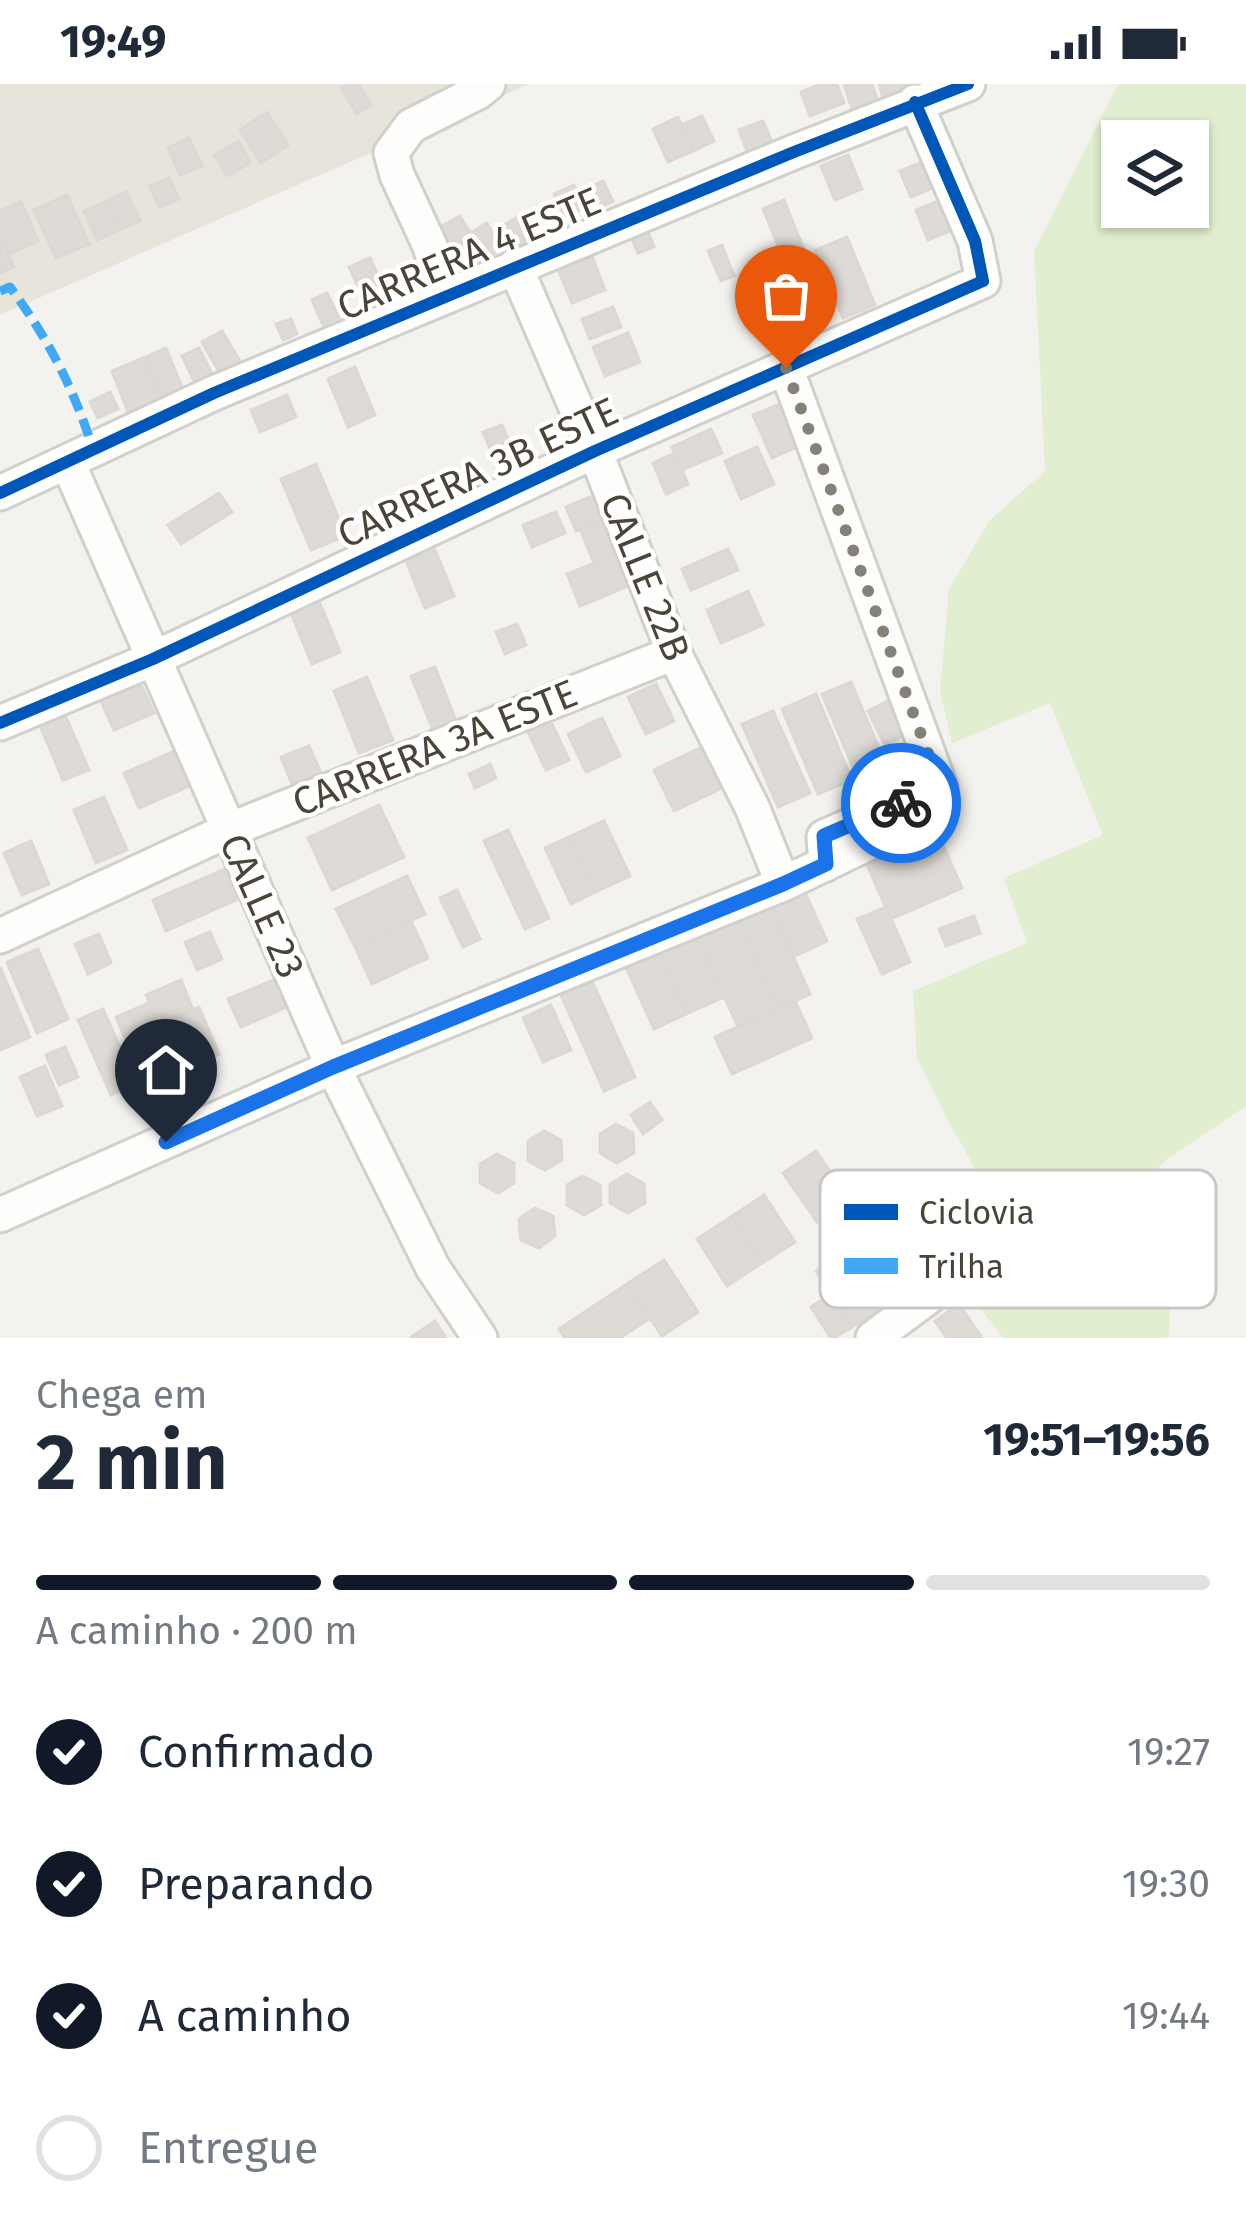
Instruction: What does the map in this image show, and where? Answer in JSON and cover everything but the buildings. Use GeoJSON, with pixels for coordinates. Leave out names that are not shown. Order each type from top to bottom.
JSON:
{"type":"FeatureCollection","features":[{"type":"Feature","properties":{"kind":"street"},"geometry":{"type":"LineString","coordinates":[[443,297],[430,246],[391,153],[411,126],[488,84]]}},
{"type":"Feature","properties":{"kind":"street","name":"CARRERA 4 ESTE"},"geometry":{"type":"LineString","coordinates":[[0,493],[214,393],[968,84]]}},
{"type":"Feature","properties":{"kind":"street","name":"CARRERA 3B ESTE"},"geometry":{"type":"LineString","coordinates":[[0,723],[153,658],[595,451],[983,281],[975,241],[916,102]]}},
{"type":"Feature","properties":{"kind":"street","name":"CALLE 22B"},"geometry":{"type":"LineString","coordinates":[[515,266],[595,451],[674,653],[773,860]]}},
{"type":"Feature","properties":{"kind":"street"},"geometry":{"type":"LineString","coordinates":[[786,368],[940,786],[824,836],[826,864]]}},
{"type":"Feature","properties":{"kind":"street","name":"CALLE 23"},"geometry":{"type":"LineString","coordinates":[[68,463],[333,1067],[433,1268],[480,1338]]}},
{"type":"Feature","properties":{"kind":"street","name":"CARRERA 3A ESTE"},"geometry":{"type":"LineString","coordinates":[[0,936],[229,830],[674,653]]}},
{"type":"Feature","properties":{"kind":"street"},"geometry":{"type":"LineString","coordinates":[[0,1215],[333,1067],[773,860],[826,864],[879,838]]}},
{"type":"Feature","properties":{"kind":"street"},"geometry":{"type":"LineString","coordinates":[[873,1338],[913,1308]]}},
{"type":"Feature","properties":{"kind":"shaded area"},"geometry":{"type":"Polygon","coordinates":[[[0,84],[529,84],[0,315],[0,84]]]}},
{"type":"Feature","properties":{"kind":"green space"},"geometry":{"type":"Polygon","coordinates":[[[1118,84],[1246,84],[1246,1106],[1156,1170],[976,1170],[917,1058],[913,991],[1027,943],[1004,878],[1103,835],[1050,703],[952,743],[940,691],[949,589],[989,521],[1045,471],[1034,251],[1118,84]]]}},
{"type":"Feature","properties":{"kind":"green space"},"geometry":{"type":"Polygon","coordinates":[[[981,1308],[1170,1308],[1166,1338],[1003,1338],[981,1308]]]}},
{"type":"Feature","properties":{"kind":"marked path"},"geometry":{"type":"LineString","coordinates":[[0,291],[10,287],[37,326],[68,384],[93,449]]}},
{"type":"Feature","properties":{"kind":"cycle path"},"geometry":{"type":"LineString","coordinates":[[0,493],[214,393],[968,84]]}},
{"type":"Feature","properties":{"kind":"cycle path"},"geometry":{"type":"LineString","coordinates":[[0,723],[153,659],[595,451],[983,281],[975,241],[915,102]]}},
{"type":"Feature","properties":{"kind":"way so far"},"geometry":{"type":"LineString","coordinates":[[786,368],[940,786],[901,803]]}},
{"type":"Feature","properties":{"kind":"route"},"geometry":{"type":"LineString","coordinates":[[166,1142],[333,1067],[783,884],[826,864],[824,836],[901,803]]}}]}
